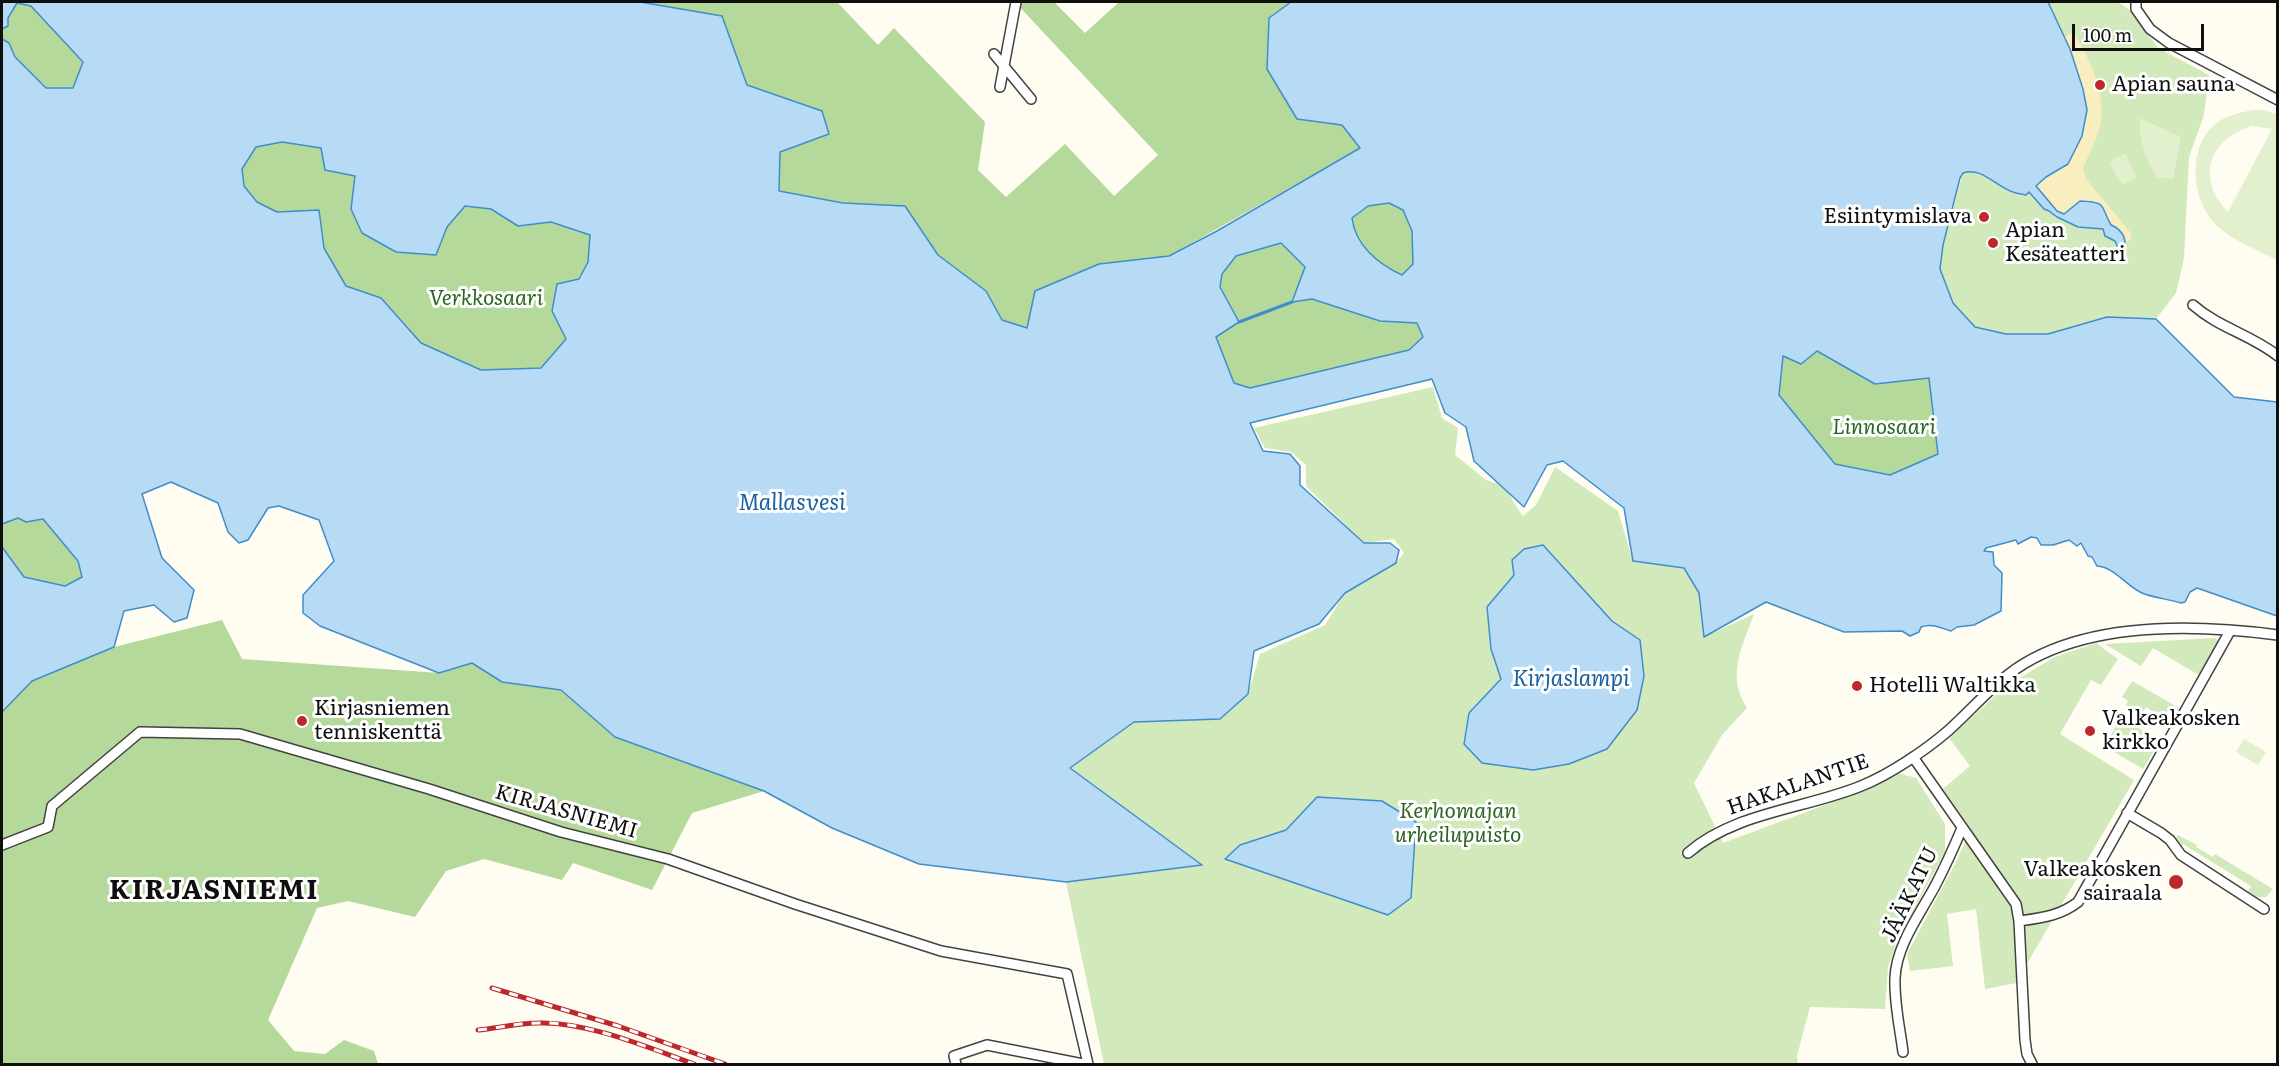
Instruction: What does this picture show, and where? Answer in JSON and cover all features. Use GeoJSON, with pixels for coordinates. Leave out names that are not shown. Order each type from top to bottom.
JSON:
{"type":"FeatureCollection","features":[{"type":"Feature","properties":{"kind":"street"},"geometry":{"type":"LineString","coordinates":[[1000,87],[1016,2]]}},
{"type":"Feature","properties":{"kind":"street"},"geometry":{"type":"LineString","coordinates":[[2136,5],[2150,29],[2169,43],[2277,100]]}},
{"type":"Feature","properties":{"kind":"street"},"geometry":{"type":"LineString","coordinates":[[994,54],[1031,99]]}},
{"type":"Feature","properties":{"kind":"street"},"geometry":{"type":"LineString","coordinates":[[2193,305],[2208,319],[2242,332],[2263,344],[2277,356]]}},
{"type":"Feature","properties":{"kind":"street","name":"HAKALANTIE"},"geometry":{"type":"LineString","coordinates":[[1688,853],[1717,833],[1753,819],[1862,786],[1913,757],[1948,730],[2009,675],[2025,664],[2060,647],[2127,632],[2173,629],[2277,635]]}},
{"type":"Feature","properties":{"kind":"street"},"geometry":{"type":"LineString","coordinates":[[2019,921],[2049,917],[2067,911],[2078,902],[2230,631]]}},
{"type":"Feature","properties":{"kind":"street","name":"KIRJASNIEMI"},"geometry":{"type":"LineString","coordinates":[[2,845],[48,826],[52,806],[140,732],[240,734],[429,789],[561,832],[668,859],[795,904],[941,951],[1067,974],[1088,1065]]}},
{"type":"Feature","properties":{"kind":"street"},"geometry":{"type":"LineString","coordinates":[[1913,757],[2016,904],[2019,921],[2025,1040],[2027,1054],[2032,1065]]}},
{"type":"Feature","properties":{"kind":"street"},"geometry":{"type":"LineString","coordinates":[[2127,813],[2161,833],[2181,855],[2264,909]]}},
{"type":"Feature","properties":{"kind":"street","name":"JÄÄKATU"},"geometry":{"type":"LineString","coordinates":[[1903,1052],[1896,986],[1897,966],[1904,944],[1937,883],[1962,828]]}},
{"type":"Feature","properties":{"kind":"street"},"geometry":{"type":"LineString","coordinates":[[956,1065],[954,1056],[987,1045],[1083,1065]]}},
{"type":"Feature","properties":{"kind":"green space"},"geometry":{"type":"Polygon","coordinates":[[[640,2],[837,2],[878,45],[894,28],[985,122],[978,170],[1006,197],[1065,144],[1114,196],[1158,155],[1015,2],[1054,2],[1085,33],[1119,2],[1291,2],[1269,18],[1297,119],[1342,125],[1360,148],[1169,256],[1099,264],[1027,329],[1002,320],[986,291],[938,255],[905,206],[843,203],[779,191],[780,152],[829,134],[822,111],[747,85],[722,16],[640,2]]]}},
{"type":"Feature","properties":{"kind":"green space"},"geometry":{"type":"Polygon","coordinates":[[[2048,2],[2118,2],[2132,12],[2158,48],[2209,75],[2204,115],[2189,157],[2184,258],[2176,293],[2156,319],[2107,317],[2048,334],[2006,334],[1975,327],[1953,303],[1940,269],[1943,245],[1963,173],[1969,171],[1992,179],[2017,194],[2026,195],[2036,186],[2070,49],[2048,2]]]}},
{"type":"Feature","properties":{"kind":"green space"},"geometry":{"type":"Polygon","coordinates":[[[17,3],[31,6],[83,62],[73,88],[46,88],[15,57],[9,43],[2,39],[2,29],[17,3]]]}},
{"type":"Feature","properties":{"kind":"green space"},"geometry":{"type":"Polygon","coordinates":[[[2252,110],[2277,114],[2277,260],[2238,241],[2217,226],[2202,204],[2198,190],[2196,162],[2205,136],[2222,119],[2252,110]],[[2252,126],[2237,132],[2217,150],[2210,174],[2212,186],[2228,212],[2272,129],[2252,126]]]}},
{"type":"Feature","properties":{"kind":"green space"},"geometry":{"type":"Polygon","coordinates":[[[2140,118],[2181,137],[2173,179],[2156,177],[2143,149],[2140,118]]]}},
{"type":"Feature","properties":{"kind":"green space","name":"Verkkosaari"},"geometry":{"type":"Polygon","coordinates":[[[282,142],[321,148],[355,176],[351,209],[436,255],[447,227],[465,206],[491,209],[518,225],[551,222],[590,235],[588,262],[579,280],[552,311],[566,339],[541,368],[481,370],[421,343],[381,298],[346,286],[324,248],[318,210],[277,212],[257,202],[244,186],[242,169],[256,147],[282,142]]]}},
{"type":"Feature","properties":{"kind":"green space"},"geometry":{"type":"Polygon","coordinates":[[[2125,153],[2137,177],[2122,185],[2109,162],[2125,153]]]}},
{"type":"Feature","properties":{"kind":"green space"},"geometry":{"type":"Polygon","coordinates":[[[1389,203],[1403,210],[1412,231],[1413,264],[1402,275],[1369,252],[1358,237],[1351,218],[1368,206],[1389,203]]]}},
{"type":"Feature","properties":{"kind":"green space"},"geometry":{"type":"Polygon","coordinates":[[[1281,243],[1305,267],[1292,302],[1312,299],[1380,321],[1417,323],[1423,337],[1409,350],[1250,388],[1234,383],[1216,337],[1239,322],[1220,287],[1222,274],[1236,256],[1281,243]]]}},
{"type":"Feature","properties":{"kind":"green space","name":"Linnosaari"},"geometry":{"type":"Polygon","coordinates":[[[1817,350],[1875,384],[1929,378],[1938,454],[1890,475],[1835,465],[1779,395],[1783,356],[1817,350]]]}},
{"type":"Feature","properties":{"kind":"green space","name":"Kerhomajan urheilupuisto"},"geometry":{"type":"Polygon","coordinates":[[[1433,387],[1442,418],[1458,428],[1455,455],[1486,480],[1508,487],[1512,500],[1523,516],[1536,505],[1555,467],[1618,511],[1633,561],[1684,568],[1699,593],[1704,637],[1754,614],[1741,650],[1737,673],[1741,696],[1747,708],[1722,735],[1694,783],[1723,843],[1865,790],[1898,773],[1916,778],[1945,824],[1945,852],[1897,941],[1888,967],[1885,1009],[1810,1007],[1797,1056],[1798,1064],[1104,1064],[1066,882],[1202,865],[1070,768],[1134,722],[1220,719],[1248,694],[1260,654],[1325,625],[1345,593],[1396,563],[1404,553],[1394,539],[1364,543],[1306,486],[1306,465],[1291,452],[1265,448],[1254,428],[1433,387]]]}},
{"type":"Feature","properties":{"kind":"green space"},"geometry":{"type":"Polygon","coordinates":[[[18,518],[26,522],[43,518],[78,561],[82,577],[65,586],[24,577],[2,547],[2,524],[18,518]]]}},
{"type":"Feature","properties":{"kind":"green space"},"geometry":{"type":"Polygon","coordinates":[[[222,620],[242,659],[439,673],[472,663],[502,682],[561,690],[615,737],[764,791],[692,813],[652,890],[573,863],[562,880],[484,859],[446,871],[415,917],[348,901],[317,908],[268,1020],[294,1051],[325,1054],[344,1040],[374,1051],[378,1064],[2,1063],[2,712],[32,681],[114,647],[222,620]]]}},
{"type":"Feature","properties":{"kind":"green space"},"geometry":{"type":"Polygon","coordinates":[[[2215,638],[2218,640],[2217,645],[2199,675],[2153,648],[2141,666],[2105,644],[2215,638]]]}},
{"type":"Feature","properties":{"kind":"green space"},"geometry":{"type":"Polygon","coordinates":[[[2096,643],[2118,659],[2101,685],[2091,680],[2060,734],[2134,780],[2024,969],[2027,981],[1985,989],[1976,909],[1947,914],[1953,966],[1910,971],[1907,954],[1971,829],[1943,789],[1970,766],[1949,738],[2006,686],[2055,657],[2096,643]]]}},
{"type":"Feature","properties":{"kind":"green space"},"geometry":{"type":"Polygon","coordinates":[[[2132,681],[2179,708],[2167,729],[2157,723],[2161,717],[2146,707],[2141,714],[2126,705],[2128,701],[2122,697],[2132,681]]]}},
{"type":"Feature","properties":{"kind":"green space"},"geometry":{"type":"Polygon","coordinates":[[[2121,718],[2160,741],[2143,769],[2104,746],[2121,718]]]}},
{"type":"Feature","properties":{"kind":"green space"},"geometry":{"type":"Polygon","coordinates":[[[2244,739],[2266,752],[2258,765],[2236,752],[2244,739]]]}},
{"type":"Feature","properties":{"kind":"green space"},"geometry":{"type":"Polygon","coordinates":[[[2178,835],[2213,857],[2215,854],[2273,889],[2266,897],[2257,897],[2248,891],[2251,886],[2183,844],[2180,849],[2175,838],[2178,835]]]}},
{"type":"Feature","properties":{"kind":"sand"},"geometry":{"type":"Polygon","coordinates":[[[2074,33],[2092,67],[2102,105],[2099,130],[2083,169],[2087,180],[2131,233],[2130,241],[2126,241],[2118,228],[2080,201],[2064,214],[2057,212],[2036,186],[2068,164],[2087,110],[2083,89],[2064,37],[2074,33]]]}},
{"type":"Feature","properties":{"kind":"water","name":"Mallasvesi"},"geometry":{"type":"Polygon","coordinates":[[[2,2],[640,2],[722,16],[747,85],[822,111],[829,134],[780,152],[779,191],[843,203],[905,206],[938,255],[986,291],[1002,320],[1027,328],[1035,291],[1099,264],[1169,256],[1217,231],[1360,148],[1342,125],[1297,119],[1267,69],[1269,18],[1291,2],[2048,2],[2070,49],[2087,110],[2082,136],[2068,164],[2036,186],[2057,211],[2064,214],[2080,201],[2095,202],[2102,206],[2111,225],[2124,237],[2123,248],[2120,252],[2115,241],[2105,236],[2103,229],[2078,227],[2057,217],[2044,209],[2029,192],[2026,195],[2009,191],[1983,175],[1970,172],[1963,173],[1960,178],[1943,245],[1940,269],[1953,303],[1975,327],[2006,334],[2048,334],[2107,317],[2156,319],[2234,397],[2277,402],[2277,616],[2197,588],[2190,592],[2185,602],[2181,603],[2147,595],[2136,590],[2110,570],[2097,566],[2081,543],[2077,546],[2069,540],[2053,545],[2041,545],[2037,538],[2031,537],[2018,544],[2016,540],[1986,548],[1984,551],[1993,552],[1994,565],[2002,573],[2001,611],[1974,625],[1957,627],[1951,631],[1936,626],[1925,626],[1910,636],[1902,631],[1844,632],[1766,602],[1704,637],[1699,593],[1684,568],[1633,561],[1624,508],[1563,461],[1547,465],[1524,507],[1474,461],[1466,427],[1445,413],[1432,379],[1250,423],[1263,451],[1290,454],[1300,466],[1300,485],[1364,543],[1390,543],[1399,550],[1396,563],[1345,593],[1319,624],[1254,651],[1248,694],[1220,719],[1134,722],[1070,768],[1202,865],[1066,882],[919,864],[832,828],[764,791],[615,737],[561,690],[502,682],[472,663],[439,673],[320,626],[303,613],[303,595],[334,561],[319,520],[279,506],[268,508],[248,540],[239,543],[228,532],[218,503],[171,482],[142,494],[162,558],[194,590],[187,618],[174,622],[154,605],[124,611],[114,647],[32,681],[2,712],[2,547],[24,577],[65,586],[82,577],[78,561],[43,519],[26,522],[18,518],[2,524],[2,39],[9,43],[15,57],[46,88],[73,88],[83,62],[31,6],[17,3],[8,18],[8,26],[2,29],[2,2]],[[282,142],[256,147],[242,169],[244,186],[257,202],[277,212],[319,210],[324,248],[346,286],[381,298],[421,343],[481,370],[541,368],[566,339],[552,311],[557,284],[579,279],[588,262],[590,235],[551,222],[518,226],[491,209],[465,206],[447,227],[436,255],[396,252],[362,233],[351,209],[355,176],[325,170],[321,148],[282,142]],[[1389,203],[1368,206],[1352,218],[1358,237],[1376,259],[1402,275],[1413,264],[1412,231],[1403,210],[1389,203]],[[1281,243],[1236,256],[1222,274],[1220,287],[1239,322],[1216,337],[1234,383],[1250,388],[1409,350],[1423,337],[1417,323],[1380,321],[1312,299],[1292,302],[1305,267],[1281,243]],[[1817,351],[1801,364],[1783,356],[1779,395],[1835,464],[1890,475],[1938,454],[1929,378],[1875,384],[1817,351]]]}},
{"type":"Feature","properties":{"kind":"water","name":"Kirjaslampi"},"geometry":{"type":"Polygon","coordinates":[[[1543,545],[1612,621],[1640,640],[1644,676],[1637,710],[1607,749],[1569,764],[1533,770],[1482,763],[1464,744],[1469,713],[1501,679],[1491,649],[1487,607],[1514,575],[1512,560],[1524,549],[1543,545]]]}},
{"type":"Feature","properties":{"kind":"water"},"geometry":{"type":"Polygon","coordinates":[[[1317,797],[1382,801],[1416,822],[1411,898],[1388,915],[1225,859],[1240,845],[1286,830],[1317,797]]]}},
{"type":"Feature","properties":{"kind":"waterway"},"geometry":{"type":"LineString","coordinates":[[1239,322],[1292,302]]}},
{"type":"Feature","properties":{"kind":"railway"},"geometry":{"type":"LineString","coordinates":[[492,988],[618,1026],[725,1064]]}},
{"type":"Feature","properties":{"kind":"railway"},"geometry":{"type":"LineString","coordinates":[[478,1030],[530,1023],[576,1026],[638,1043],[694,1064]]}},
{"type":"Feature","properties":{"kind":"place","name":"Apian sauna"},"geometry":{"type":"Point","coordinates":[2100,85]}},
{"type":"Feature","properties":{"kind":"place","name":"Esiintymislava"},"geometry":{"type":"Point","coordinates":[1984,217]}},
{"type":"Feature","properties":{"kind":"place","name":"Apian Kesäteatteri"},"geometry":{"type":"Point","coordinates":[1993,243]}},
{"type":"Feature","properties":{"kind":"place","name":"Hotelli Waltikka"},"geometry":{"type":"Point","coordinates":[1857,686]}},
{"type":"Feature","properties":{"kind":"place","name":"Kirjasniemen tenniskenttä"},"geometry":{"type":"Point","coordinates":[302,721]}},
{"type":"Feature","properties":{"kind":"place","name":"Valkeakosken kirkko"},"geometry":{"type":"Point","coordinates":[2090,731]}},
{"type":"Feature","properties":{"kind":"place","name":"Valkeakosken sairaala"},"geometry":{"type":"Point","coordinates":[2176,882]}},
{"type":"Feature","properties":{"kind":"district","name":"KIRJASNIEMI"},"geometry":{"type":"Point","coordinates":[214,891]}}]}
